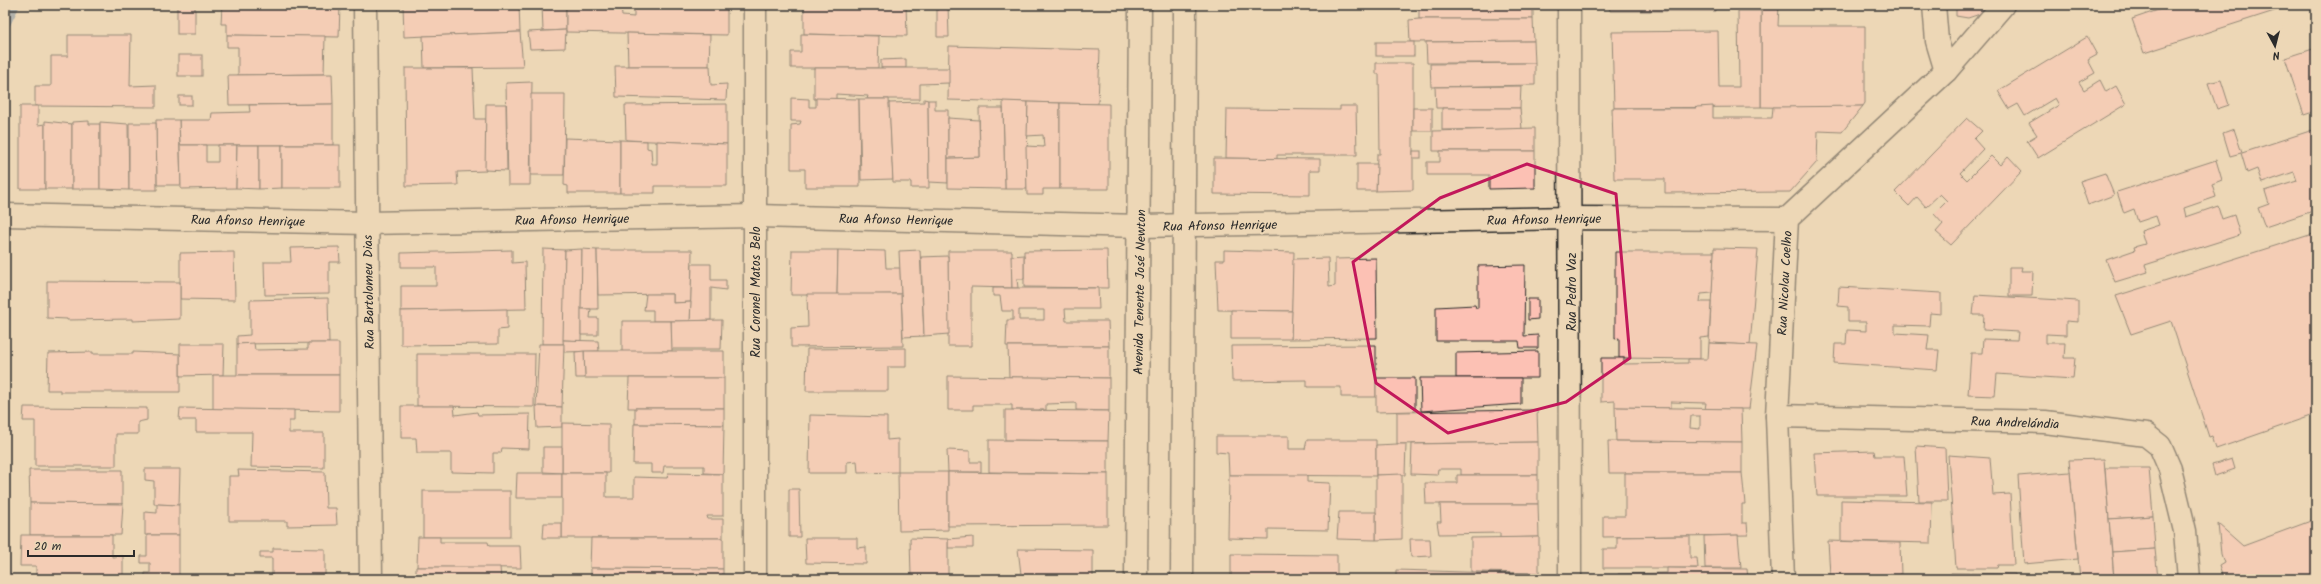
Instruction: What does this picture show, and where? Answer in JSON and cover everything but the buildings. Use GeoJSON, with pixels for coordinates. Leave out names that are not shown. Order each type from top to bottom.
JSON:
{"type":"FeatureCollection","features":[{"type":"Feature","properties":{"kind":"street","name":"Rua Bartolomeu Dias"},"geometry":{"type":"LineString","coordinates":[[365,5],[371,579]]}},
{"type":"Feature","properties":{"kind":"street","name":"Rua Coronel Matos Belo"},"geometry":{"type":"LineString","coordinates":[[754,5],[754,579]]}},
{"type":"Feature","properties":{"kind":"street","name":"Avenida Tenente José Newton"},"geometry":{"type":"LineString","coordinates":[[1136,579],[1140,226],[1140,5]]}},
{"type":"Feature","properties":{"kind":"street"},"geometry":{"type":"LineString","coordinates":[[1182,579],[1185,5]]}},
{"type":"Feature","properties":{"kind":"street","name":"Rua Pedro Vaz"},"geometry":{"type":"LineString","coordinates":[[1569,5],[1571,218],[1570,579]]}},
{"type":"Feature","properties":{"kind":"street"},"geometry":{"type":"LineString","coordinates":[[1934,5],[1937,41],[1946,71]]}},
{"type":"Feature","properties":{"kind":"street","name":"Rua Nicolau Coelho"},"geometry":{"type":"LineString","coordinates":[[1783,579],[1777,416],[1787,219],[1946,71],[2003,5]]}},
{"type":"Feature","properties":{"kind":"street","name":"Rua Afonso Henrique"},"geometry":{"type":"LineString","coordinates":[[5,215],[367,223],[755,216],[1140,226],[1571,218],[1787,219]]}},
{"type":"Feature","properties":{"kind":"street","name":"Rua Andrelándia"},"geometry":{"type":"LineString","coordinates":[[1777,416],[2045,422],[2146,435],[2160,446],[2170,469],[2185,531],[2188,579]]}},
{"type":"Feature","properties":{"kind":"highlighted area"},"geometry":{"type":"Polygon","coordinates":[[[1527,164],[1616,194],[1630,358],[1566,402],[1448,433],[1376,383],[1353,262],[1440,198],[1527,164]]]}},
{"type":"Feature","properties":{"kind":"waterway"},"geometry":{"type":"LineString","coordinates":[[5,23],[14,5]]}}]}
